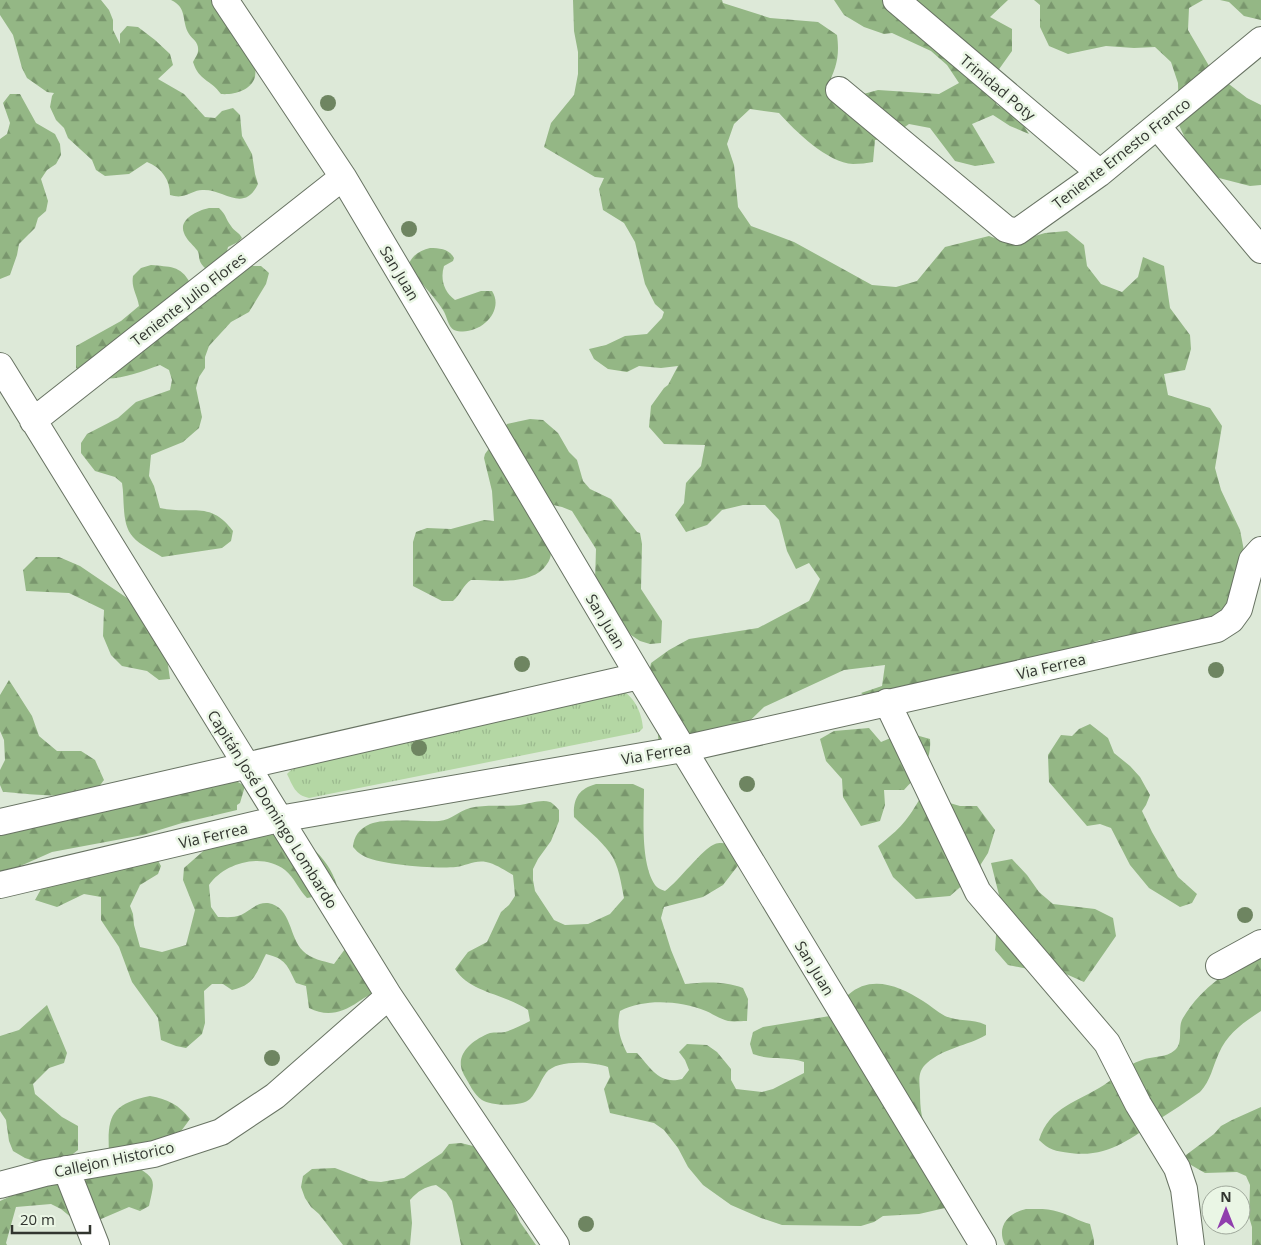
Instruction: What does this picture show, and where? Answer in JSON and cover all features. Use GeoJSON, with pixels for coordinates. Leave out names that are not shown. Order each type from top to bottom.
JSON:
{"type":"FeatureCollection","features":[{"type":"Feature","properties":{"kind":"street","name":"San Juan"},"geometry":{"type":"LineString","coordinates":[[225,0],[343,177],[638,676],[983,1245]]}},
{"type":"Feature","properties":{"kind":"street","name":"Trinidad Poty"},"geometry":{"type":"LineString","coordinates":[[896,0],[1100,173]]}},
{"type":"Feature","properties":{"kind":"street","name":"Teniente Ernesto Franco"},"geometry":{"type":"LineString","coordinates":[[839,90],[1006,229],[1017,232],[1100,173],[1261,40]]}},
{"type":"Feature","properties":{"kind":"street"},"geometry":{"type":"LineString","coordinates":[[1157,126],[1261,250]]}},
{"type":"Feature","properties":{"kind":"street","name":"Teniente Julio Flores"},"geometry":{"type":"LineString","coordinates":[[33,421],[343,177]]}},
{"type":"Feature","properties":{"kind":"street","name":"Capitán José Domingo Lombardo"},"geometry":{"type":"LineString","coordinates":[[0,366],[389,996],[556,1245]]}},
{"type":"Feature","properties":{"kind":"street","name":"Via Ferrea"},"geometry":{"type":"LineString","coordinates":[[0,885],[279,819],[683,748],[1217,629],[1231,620],[1239,609],[1252,560],[1261,550]]}},
{"type":"Feature","properties":{"kind":"street"},"geometry":{"type":"LineString","coordinates":[[0,822],[638,676]]}},
{"type":"Feature","properties":{"kind":"street"},"geometry":{"type":"LineString","coordinates":[[887,702],[978,892],[1107,1043],[1138,1104],[1177,1168],[1184,1189],[1191,1245]]}},
{"type":"Feature","properties":{"kind":"street"},"geometry":{"type":"LineString","coordinates":[[1219,966],[1261,943]]}},
{"type":"Feature","properties":{"kind":"street","name":"Callejon Historico"},"geometry":{"type":"LineString","coordinates":[[0,1185],[45,1173],[154,1154],[221,1132],[274,1096],[389,996]]}},
{"type":"Feature","properties":{"kind":"street"},"geometry":{"type":"LineString","coordinates":[[66,1170],[96,1245]]}},
{"type":"Feature","properties":{"kind":"green space"},"geometry":{"type":"Polygon","coordinates":[[[0,0],[101,0],[109,10],[113,20],[113,30],[120,44],[120,34],[127,26],[138,27],[170,54],[173,65],[158,79],[184,94],[205,117],[215,118],[222,111],[233,108],[240,115],[242,136],[252,154],[258,184],[253,193],[240,199],[204,190],[180,196],[170,195],[169,184],[164,175],[147,162],[129,174],[105,176],[96,170],[92,160],[68,138],[64,128],[56,120],[50,107],[54,93],[47,92],[27,78],[22,68],[13,35],[0,15],[0,0]]]}},
{"type":"Feature","properties":{"kind":"green space"},"geometry":{"type":"Polygon","coordinates":[[[171,0],[225,0],[238,34],[237,44],[255,56],[255,77],[250,86],[236,93],[221,94],[198,73],[193,62],[198,52],[198,45],[189,34],[180,7],[171,0]]]}},
{"type":"Feature","properties":{"kind":"green space"},"geometry":{"type":"Polygon","coordinates":[[[573,0],[722,0],[723,3],[770,18],[818,22],[837,35],[838,50],[836,62],[827,87],[838,101],[878,90],[939,94],[959,83],[947,65],[931,51],[892,33],[884,34],[864,27],[844,15],[834,0],[1008,0],[990,17],[1012,29],[1012,51],[987,86],[997,105],[1018,116],[1029,134],[1010,126],[993,115],[972,124],[995,163],[975,166],[955,161],[930,128],[909,124],[891,137],[875,140],[873,162],[853,164],[843,162],[813,145],[779,113],[750,109],[734,124],[727,144],[734,165],[738,207],[751,226],[794,242],[872,285],[896,287],[917,281],[945,247],[989,236],[1003,241],[1018,241],[1045,233],[1067,231],[1084,245],[1087,266],[1101,284],[1122,292],[1138,277],[1143,257],[1164,266],[1170,308],[1190,335],[1191,349],[1185,370],[1164,374],[1168,395],[1210,408],[1222,426],[1215,468],[1221,490],[1240,530],[1251,587],[1207,640],[1100,640],[1058,655],[880,706],[861,693],[882,686],[885,665],[844,670],[764,707],[716,754],[709,757],[688,758],[659,749],[656,704],[647,683],[651,663],[689,639],[758,628],[809,601],[820,579],[809,563],[796,569],[787,551],[779,520],[765,505],[743,505],[722,510],[707,525],[686,532],[675,515],[684,503],[686,483],[701,466],[705,445],[664,444],[649,427],[651,406],[668,385],[678,366],[661,368],[639,366],[627,372],[608,369],[594,359],[589,349],[606,345],[625,336],[647,334],[662,318],[664,312],[655,304],[645,284],[635,242],[624,223],[603,210],[599,189],[604,178],[595,177],[544,147],[551,123],[574,95],[578,74],[578,52],[574,31],[573,0]]]}},
{"type":"Feature","properties":{"kind":"green space"},"geometry":{"type":"Polygon","coordinates":[[[1034,0],[1203,0],[1189,8],[1188,30],[1212,71],[1247,98],[1261,105],[1261,185],[1250,186],[1215,177],[1188,145],[1179,125],[1178,83],[1171,62],[1155,47],[1106,46],[1068,54],[1049,46],[1040,27],[1040,5],[1034,0]]]}},
{"type":"Feature","properties":{"kind":"green space"},"geometry":{"type":"Polygon","coordinates":[[[1220,0],[1261,0],[1261,20],[1244,16],[1229,2],[1220,0]]]}},
{"type":"Feature","properties":{"kind":"green space"},"geometry":{"type":"Polygon","coordinates":[[[10,94],[20,94],[36,123],[55,134],[60,144],[61,155],[56,164],[47,170],[41,179],[48,201],[46,211],[38,218],[35,228],[19,244],[10,275],[0,279],[0,139],[7,134],[10,123],[3,103],[10,94]]]}},
{"type":"Feature","properties":{"kind":"green space"},"geometry":{"type":"Polygon","coordinates":[[[209,208],[219,208],[232,228],[242,238],[228,247],[224,263],[206,269],[201,262],[198,251],[185,235],[183,228],[184,223],[190,216],[209,208]]]}},
{"type":"Feature","properties":{"kind":"green space"},"geometry":{"type":"Polygon","coordinates":[[[430,248],[444,250],[454,258],[453,261],[444,266],[442,276],[448,293],[455,300],[481,291],[492,291],[495,299],[495,308],[492,315],[479,327],[463,332],[452,329],[439,304],[415,276],[409,264],[410,261],[417,253],[430,248]]]}},
{"type":"Feature","properties":{"kind":"green space"},"geometry":{"type":"Polygon","coordinates":[[[151,265],[174,268],[183,273],[190,283],[250,266],[261,266],[269,273],[266,284],[249,312],[231,322],[209,346],[205,357],[205,368],[199,377],[196,388],[202,417],[199,428],[183,442],[151,455],[149,476],[160,508],[208,512],[216,515],[225,521],[233,531],[231,541],[222,548],[162,557],[136,540],[129,532],[125,519],[122,483],[115,477],[95,471],[81,453],[81,443],[87,434],[118,418],[136,402],[170,390],[172,380],[169,370],[160,365],[128,376],[107,378],[86,374],[76,368],[76,346],[121,321],[139,306],[133,288],[133,276],[141,268],[151,265]]]}},
{"type":"Feature","properties":{"kind":"green space"},"geometry":{"type":"Polygon","coordinates":[[[530,419],[543,420],[558,433],[569,452],[577,460],[583,481],[590,489],[611,499],[637,532],[640,533],[642,544],[641,589],[662,621],[661,643],[650,644],[640,641],[631,635],[610,608],[595,581],[596,549],[572,511],[562,507],[540,502],[534,521],[539,534],[549,547],[551,555],[541,571],[533,576],[502,581],[471,580],[453,601],[442,601],[413,586],[413,542],[416,532],[427,528],[451,529],[484,520],[494,521],[492,491],[484,458],[485,454],[507,424],[530,419]]]}},
{"type":"Feature","properties":{"kind":"green space"},"geometry":{"type":"Polygon","coordinates":[[[36,557],[59,557],[80,566],[130,600],[167,658],[170,679],[159,680],[147,671],[122,666],[111,655],[103,636],[104,610],[69,593],[26,591],[23,570],[36,557]]]}},
{"type":"Feature","properties":{"kind":"green space"},"geometry":{"type":"Polygon","coordinates":[[[9,680],[32,716],[39,736],[57,751],[81,751],[95,760],[104,780],[99,787],[86,794],[75,796],[3,792],[0,785],[0,770],[5,760],[4,740],[0,731],[0,695],[9,680]]]}},
{"type":"Feature","properties":{"kind":"green space"},"geometry":{"type":"Polygon","coordinates":[[[619,689],[633,700],[639,711],[643,728],[639,732],[309,798],[297,792],[287,774],[300,766],[619,689]]]}},
{"type":"Feature","properties":{"kind":"green space"},"geometry":{"type":"Polygon","coordinates":[[[1090,724],[1108,738],[1114,753],[1140,777],[1150,795],[1142,811],[1178,877],[1197,894],[1192,903],[1180,907],[1149,888],[1130,865],[1111,828],[1100,824],[1087,826],[1049,782],[1048,755],[1061,735],[1072,736],[1079,729],[1090,724]]]}},
{"type":"Feature","properties":{"kind":"green space"},"geometry":{"type":"Polygon","coordinates":[[[869,728],[881,742],[905,732],[930,739],[930,747],[927,761],[904,790],[884,790],[885,805],[880,821],[861,826],[843,797],[842,779],[826,761],[820,739],[834,731],[869,728]]]}},
{"type":"Feature","properties":{"kind":"green space"},"geometry":{"type":"Polygon","coordinates":[[[208,765],[245,786],[240,803],[237,805],[237,810],[182,823],[143,835],[52,852],[0,875],[0,824],[111,800],[176,768],[208,765]]]}},
{"type":"Feature","properties":{"kind":"green space"},"geometry":{"type":"Polygon","coordinates":[[[596,784],[633,784],[644,789],[645,852],[650,876],[655,885],[660,889],[665,891],[704,852],[715,844],[735,844],[743,859],[723,885],[703,897],[664,907],[661,918],[671,950],[685,984],[715,983],[743,988],[748,999],[747,1021],[728,1021],[696,1008],[663,1002],[641,1004],[620,1011],[619,1033],[627,1053],[637,1053],[656,1074],[667,1080],[682,1079],[689,1070],[679,1052],[687,1044],[707,1045],[717,1052],[731,1069],[731,1080],[736,1089],[762,1092],[773,1089],[804,1073],[804,1062],[753,1054],[750,1044],[753,1032],[763,1027],[836,1015],[846,997],[866,985],[885,984],[895,987],[914,996],[945,1016],[975,1021],[986,1025],[986,1035],[948,1050],[934,1058],[924,1066],[920,1076],[921,1109],[925,1127],[934,1143],[952,1166],[956,1177],[954,1200],[945,1208],[919,1214],[883,1216],[874,1222],[861,1226],[782,1225],[731,1205],[703,1185],[688,1167],[678,1148],[664,1130],[654,1123],[610,1113],[604,1089],[610,1077],[608,1067],[585,1063],[558,1065],[546,1073],[530,1099],[526,1102],[514,1104],[492,1104],[486,1102],[472,1089],[461,1068],[461,1061],[466,1049],[483,1036],[490,1033],[505,1032],[530,1021],[528,1010],[470,983],[455,969],[468,952],[487,942],[501,912],[515,896],[513,875],[486,862],[447,867],[421,867],[380,861],[358,852],[353,847],[355,839],[363,828],[377,822],[439,821],[448,819],[466,809],[476,807],[514,806],[543,801],[550,802],[559,810],[559,821],[551,841],[533,869],[535,891],[554,920],[565,925],[588,924],[610,914],[624,898],[616,863],[610,853],[574,817],[574,805],[578,796],[585,789],[596,784]]]}},
{"type":"Feature","properties":{"kind":"green space"},"geometry":{"type":"Polygon","coordinates":[[[922,795],[960,806],[977,806],[995,830],[988,853],[974,875],[950,896],[916,899],[893,877],[878,846],[903,824],[922,795]]]}},
{"type":"Feature","properties":{"kind":"green space"},"geometry":{"type":"Polygon","coordinates":[[[270,834],[298,839],[324,860],[335,879],[340,901],[313,897],[307,898],[285,870],[266,862],[244,862],[224,871],[209,885],[211,907],[218,917],[238,916],[257,905],[268,903],[282,910],[298,945],[310,956],[334,964],[345,949],[378,955],[385,964],[384,975],[373,995],[367,996],[340,1011],[328,1013],[316,1011],[309,1008],[306,986],[296,983],[282,961],[266,954],[254,977],[246,985],[232,990],[223,984],[212,984],[204,991],[205,1023],[202,1034],[186,1048],[176,1046],[161,1040],[158,1018],[132,982],[119,947],[101,920],[101,897],[84,894],[57,907],[35,900],[50,873],[157,859],[161,866],[158,874],[140,885],[130,906],[140,947],[162,952],[186,945],[195,910],[183,880],[184,868],[209,846],[240,835],[270,834]]]}},
{"type":"Feature","properties":{"kind":"green space"},"geometry":{"type":"Polygon","coordinates":[[[1012,859],[1039,892],[1053,904],[1095,909],[1113,918],[1116,936],[1084,982],[1066,974],[1008,965],[995,950],[997,921],[1001,903],[991,863],[1012,859]]]}},
{"type":"Feature","properties":{"kind":"green space"},"geometry":{"type":"Polygon","coordinates":[[[1261,952],[1261,1011],[1231,1034],[1222,1046],[1209,1078],[1200,1092],[1127,1141],[1106,1150],[1083,1154],[1056,1151],[1039,1140],[1050,1119],[1066,1106],[1104,1085],[1136,1062],[1172,1053],[1178,1047],[1181,1022],[1199,997],[1228,972],[1261,952]]]}},
{"type":"Feature","properties":{"kind":"green space"},"geometry":{"type":"Polygon","coordinates":[[[47,1005],[67,1053],[64,1063],[49,1068],[33,1084],[35,1094],[62,1117],[78,1126],[78,1150],[69,1157],[37,1162],[13,1151],[9,1141],[6,1120],[0,1111],[0,1036],[19,1030],[47,1005]]]}},
{"type":"Feature","properties":{"kind":"green space"},"geometry":{"type":"Polygon","coordinates":[[[150,1096],[173,1103],[190,1119],[176,1138],[133,1164],[152,1180],[153,1185],[149,1206],[140,1211],[129,1207],[87,1225],[78,1223],[61,1209],[51,1204],[16,1207],[7,1245],[0,1245],[0,1201],[109,1152],[109,1129],[114,1113],[127,1103],[150,1096]]]}},
{"type":"Feature","properties":{"kind":"green space"},"geometry":{"type":"Polygon","coordinates":[[[1261,1107],[1261,1245],[1252,1245],[1251,1185],[1246,1176],[1237,1172],[1205,1173],[1184,1161],[1186,1155],[1214,1134],[1221,1126],[1261,1107]]]}},
{"type":"Feature","properties":{"kind":"green space"},"geometry":{"type":"Polygon","coordinates":[[[461,1143],[483,1151],[507,1190],[520,1222],[536,1245],[461,1245],[452,1201],[446,1192],[436,1185],[422,1190],[410,1200],[412,1223],[410,1245],[343,1245],[319,1214],[311,1207],[301,1187],[303,1176],[312,1169],[335,1168],[369,1181],[381,1182],[404,1178],[442,1153],[449,1144],[461,1143]]]}},
{"type":"Feature","properties":{"kind":"green space"},"geometry":{"type":"Polygon","coordinates":[[[1026,1209],[1055,1211],[1090,1224],[1094,1245],[1005,1245],[1002,1232],[1005,1222],[1009,1217],[1026,1209]]]}}]}
